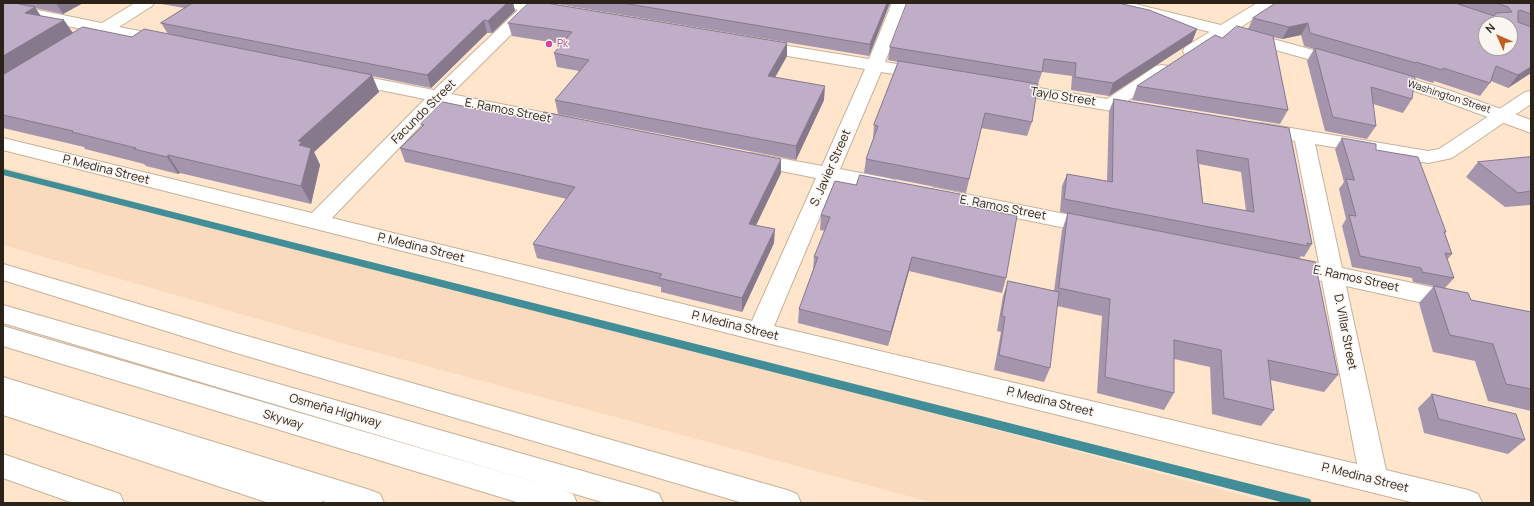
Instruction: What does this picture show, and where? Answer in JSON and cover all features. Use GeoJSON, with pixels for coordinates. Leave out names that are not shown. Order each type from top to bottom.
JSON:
{"type":"FeatureCollection","features":[{"type":"Feature","properties":{"kind":"main road"},"geometry":{"type":"LineString","coordinates":[[85,41],[146,3]]}},
{"type":"Feature","properties":{"kind":"main road"},"geometry":{"type":"LineString","coordinates":[[507,3],[532,5],[569,14]]}},
{"type":"Feature","properties":{"kind":"main road","name":"S. Javier Street"},"geometry":{"type":"LineString","coordinates":[[759,332],[875,66],[900,3]]}},
{"type":"Feature","properties":{"kind":"main road","name":"Washington Street"},"geometry":{"type":"LineString","coordinates":[[1110,3],[1223,30],[1365,71],[1504,116],[1531,127]]}},
{"type":"Feature","properties":{"kind":"main road"},"geometry":{"type":"LineString","coordinates":[[1110,105],[1223,30],[1268,3]]}},
{"type":"Feature","properties":{"kind":"main road","name":"Facundo Street"},"geometry":{"type":"LineString","coordinates":[[316,222],[438,97],[532,5]]}},
{"type":"Feature","properties":{"kind":"main road"},"geometry":{"type":"LineString","coordinates":[[3,8],[183,44]]}},
{"type":"Feature","properties":{"kind":"main road"},"geometry":{"type":"LineString","coordinates":[[742,43],[938,76]]}},
{"type":"Feature","properties":{"kind":"main road","name":"E. Ramos Street"},"geometry":{"type":"LineString","coordinates":[[330,75],[586,126]]}},
{"type":"Feature","properties":{"kind":"main road","name":"Taylo Street"},"geometry":{"type":"LineString","coordinates":[[992,85],[1156,112]]}},
{"type":"Feature","properties":{"kind":"main road"},"geometry":{"type":"LineString","coordinates":[[1242,126],[1428,157],[1438,157],[1504,116],[1531,96]]}},
{"type":"Feature","properties":{"kind":"main road","name":"D. Villar Street"},"geometry":{"type":"LineString","coordinates":[[1304,136],[1374,480]]}},
{"type":"Feature","properties":{"kind":"main road","name":"P. Medina Street"},"geometry":{"type":"LineString","coordinates":[[3,144],[759,332],[1468,503]]}},
{"type":"Feature","properties":{"kind":"main road","name":"E. Ramos Street"},"geometry":{"type":"LineString","coordinates":[[735,155],[1116,231]]}},
{"type":"Feature","properties":{"kind":"main road","name":"E. Ramos Street"},"geometry":{"type":"LineString","coordinates":[[1271,262],[1470,304]]}},
{"type":"Feature","properties":{"kind":"main road"},"geometry":{"type":"LineString","coordinates":[[3,272],[232,342],[787,503]]}},
{"type":"Feature","properties":{"kind":"main road","name":"Osmeña Highway"},"geometry":{"type":"LineString","coordinates":[[9,313],[649,503]]}},
{"type":"Feature","properties":{"kind":"main road","name":"Skyway"},"geometry":{"type":"LineString","coordinates":[[3,336],[563,503]]}},
{"type":"Feature","properties":{"kind":"main road"},"geometry":{"type":"LineString","coordinates":[[3,388],[370,503]]}},
{"type":"Feature","properties":{"kind":"main road"},"geometry":{"type":"LineString","coordinates":[[3,404],[309,503]]}},
{"type":"Feature","properties":{"kind":"main road"},"geometry":{"type":"LineString","coordinates":[[3,466],[110,503]]}},
{"type":"Feature","properties":{"kind":"shaded area"},"geometry":{"type":"Polygon","coordinates":[[[3,167],[1271,503],[934,503],[338,342],[3,245],[3,167]]]}},
{"type":"Feature","properties":{"kind":"building"},"geometry":{"type":"Polygon","coordinates":[[[3,3],[14,3],[35,7],[25,13],[64,20],[3,56],[3,3]]]}},
{"type":"Feature","properties":{"kind":"building"},"geometry":{"type":"Polygon","coordinates":[[[193,3],[507,3],[488,21],[484,20],[427,75],[161,23],[193,3]]]}},
{"type":"Feature","properties":{"kind":"building"},"geometry":{"type":"Polygon","coordinates":[[[529,3],[546,3],[787,43],[768,76],[825,86],[796,146],[555,100],[589,60],[554,53],[572,32],[508,23],[529,3]]]}},
{"type":"Feature","properties":{"kind":"building"},"geometry":{"type":"Polygon","coordinates":[[[623,3],[887,3],[870,44],[623,3]]]}},
{"type":"Feature","properties":{"kind":"building"},"geometry":{"type":"Polygon","coordinates":[[[907,3],[1118,3],[1149,10],[1197,29],[1113,83],[1075,77],[1076,63],[1044,59],[1042,72],[890,47],[907,3]]]}},
{"type":"Feature","properties":{"kind":"building"},"geometry":{"type":"Polygon","coordinates":[[[1276,3],[1455,3],[1494,16],[1478,16],[1478,56],[1518,56],[1518,22],[1531,27],[1531,67],[1518,75],[1496,66],[1490,83],[1443,68],[1442,70],[1310,33],[1308,23],[1289,27],[1253,18],[1276,3]]]}},
{"type":"Feature","properties":{"kind":"building"},"geometry":{"type":"Polygon","coordinates":[[[1496,3],[1531,3],[1531,14],[1520,10],[1518,11],[1518,16],[1494,16],[1496,13],[1512,12],[1508,7],[1496,3]]]}},
{"type":"Feature","properties":{"kind":"building"},"geometry":{"type":"Polygon","coordinates":[[[1237,26],[1273,36],[1288,110],[1137,86],[1215,35],[1222,38],[1237,26]]]}},
{"type":"Feature","properties":{"kind":"building"},"geometry":{"type":"Polygon","coordinates":[[[83,27],[132,37],[144,29],[372,75],[298,141],[302,142],[299,145],[311,148],[301,186],[168,155],[167,157],[72,132],[73,131],[3,115],[3,75],[83,27]]]}},
{"type":"Feature","properties":{"kind":"building"},"geometry":{"type":"Polygon","coordinates":[[[1315,48],[1415,77],[1412,99],[1371,87],[1376,126],[1333,117],[1315,48]]]}},
{"type":"Feature","properties":{"kind":"building"},"geometry":{"type":"Polygon","coordinates":[[[899,61],[1038,84],[1032,122],[985,113],[969,179],[866,159],[878,126],[874,125],[899,61]]]}},
{"type":"Feature","properties":{"kind":"building"},"geometry":{"type":"Polygon","coordinates":[[[1114,99],[1289,128],[1312,244],[1307,243],[1308,246],[1064,199],[1067,174],[1112,182],[1114,99]],[[1197,150],[1203,203],[1254,212],[1248,159],[1197,150]]]}},
{"type":"Feature","properties":{"kind":"building"},"geometry":{"type":"Polygon","coordinates":[[[443,102],[537,120],[544,112],[781,159],[749,224],[775,229],[742,298],[659,278],[662,274],[533,244],[575,187],[400,148],[424,125],[421,124],[443,102]]]}},
{"type":"Feature","properties":{"kind":"building"},"geometry":{"type":"Polygon","coordinates":[[[1342,138],[1376,144],[1376,150],[1418,157],[1446,232],[1444,232],[1452,254],[1445,253],[1454,278],[1422,272],[1421,268],[1360,256],[1349,215],[1356,216],[1346,179],[1354,180],[1342,138]]]}},
{"type":"Feature","properties":{"kind":"building"},"geometry":{"type":"Polygon","coordinates":[[[1531,157],[1531,191],[1518,193],[1478,162],[1531,157]]]}},
{"type":"Feature","properties":{"kind":"building"},"geometry":{"type":"Polygon","coordinates":[[[860,175],[965,195],[963,205],[1017,216],[1006,278],[912,257],[891,332],[799,309],[818,257],[814,257],[830,217],[821,215],[835,181],[856,185],[860,175]]]}},
{"type":"Feature","properties":{"kind":"building"},"geometry":{"type":"Polygon","coordinates":[[[1068,213],[1315,262],[1338,375],[1268,360],[1274,410],[1224,398],[1221,350],[1174,340],[1174,393],[1105,377],[1110,299],[1059,288],[1068,213]]]}},
{"type":"Feature","properties":{"kind":"building"},"geometry":{"type":"Polygon","coordinates":[[[1008,281],[1059,292],[1050,368],[999,355],[1005,317],[1002,316],[1008,281]]]}},
{"type":"Feature","properties":{"kind":"building"},"geometry":{"type":"Polygon","coordinates":[[[1434,286],[1468,293],[1471,300],[1531,312],[1531,389],[1506,384],[1493,344],[1450,335],[1434,286]]]}},
{"type":"Feature","properties":{"kind":"building"},"geometry":{"type":"Polygon","coordinates":[[[1432,394],[1516,414],[1525,440],[1439,419],[1432,394]]]}},
{"type":"Feature","properties":{"kind":"waterway"},"geometry":{"type":"LineString","coordinates":[[3,172],[1306,503]]}},
{"type":"Feature","properties":{"kind":"place","name":"Pk"},"geometry":{"type":"Point","coordinates":[549,44]}}]}
